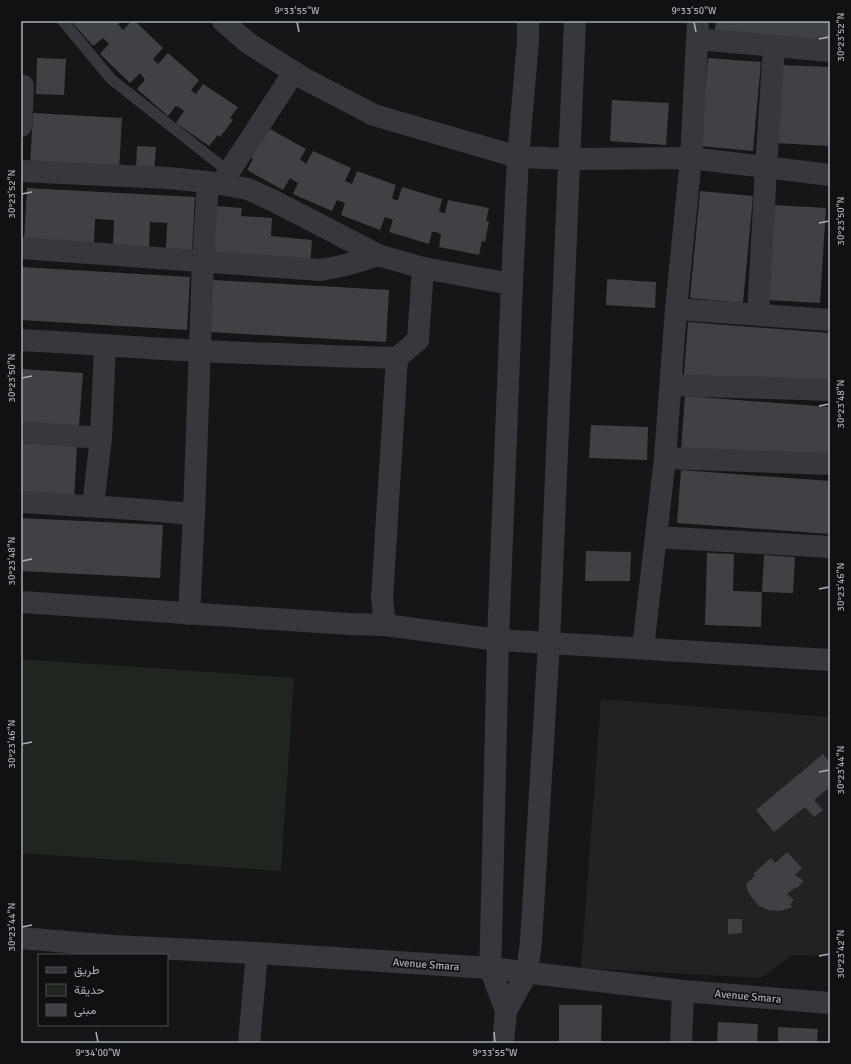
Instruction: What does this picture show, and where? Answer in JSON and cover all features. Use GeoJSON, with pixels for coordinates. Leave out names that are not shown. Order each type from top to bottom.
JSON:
{"type":"FeatureCollection","features":[{"type":"Feature","properties":{"kind":"street"},"geometry":{"type":"LineString","coordinates":[[223,21],[248,43],[305,79],[374,115],[518,157],[569,159],[691,158],[830,175]]}},
{"type":"Feature","properties":{"kind":"street"},"geometry":{"type":"LineString","coordinates":[[506,1011],[490,968],[498,640],[512,282],[518,157],[528,41],[528,21]]}},
{"type":"Feature","properties":{"kind":"street"},"geometry":{"type":"LineString","coordinates":[[503,1043],[506,1011],[527,973],[531,942],[549,643],[575,21]]}},
{"type":"Feature","properties":{"kind":"street"},"geometry":{"type":"LineString","coordinates":[[643,648],[666,458],[676,308],[691,158],[697,30],[774,46],[830,51]]}},
{"type":"Feature","properties":{"kind":"street"},"geometry":{"type":"LineString","coordinates":[[758,315],[774,46]]}},
{"type":"Feature","properties":{"kind":"street"},"geometry":{"type":"LineString","coordinates":[[189,614],[203,261],[219,179],[294,72]]}},
{"type":"Feature","properties":{"kind":"street"},"geometry":{"type":"LineString","coordinates":[[21,126],[23,86]]}},
{"type":"Feature","properties":{"kind":"street"},"geometry":{"type":"LineString","coordinates":[[21,171],[219,179],[248,189],[274,201],[378,255],[423,268],[500,282],[512,282]]}},
{"type":"Feature","properties":{"kind":"street"},"geometry":{"type":"LineString","coordinates":[[21,248],[320,270],[360,262],[378,255]]}},
{"type":"Feature","properties":{"kind":"street"},"geometry":{"type":"LineString","coordinates":[[21,340],[200,351],[397,358],[418,340],[423,268]]}},
{"type":"Feature","properties":{"kind":"street"},"geometry":{"type":"LineString","coordinates":[[676,308],[830,320]]}},
{"type":"Feature","properties":{"kind":"street"},"geometry":{"type":"LineString","coordinates":[[93,506],[101,438],[105,345]]}},
{"type":"Feature","properties":{"kind":"street"},"geometry":{"type":"LineString","coordinates":[[386,625],[382,598],[397,358]]}},
{"type":"Feature","properties":{"kind":"street"},"geometry":{"type":"LineString","coordinates":[[671,386],[830,390]]}},
{"type":"Feature","properties":{"kind":"street"},"geometry":{"type":"LineString","coordinates":[[21,432],[101,438]]}},
{"type":"Feature","properties":{"kind":"street"},"geometry":{"type":"LineString","coordinates":[[666,458],[830,464]]}},
{"type":"Feature","properties":{"kind":"street"},"geometry":{"type":"LineString","coordinates":[[21,502],[194,514]]}},
{"type":"Feature","properties":{"kind":"street"},"geometry":{"type":"LineString","coordinates":[[656,537],[830,547]]}},
{"type":"Feature","properties":{"kind":"street"},"geometry":{"type":"LineString","coordinates":[[21,602],[189,614],[386,625],[498,640],[830,660]]}},
{"type":"Feature","properties":{"kind":"street","name":"Avenue Smara"},"geometry":{"type":"LineString","coordinates":[[21,938],[114,946],[257,953],[490,968],[683,991],[830,1004]]}},
{"type":"Feature","properties":{"kind":"street"},"geometry":{"type":"LineString","coordinates":[[249,1043],[257,953]]}},
{"type":"Feature","properties":{"kind":"street"},"geometry":{"type":"LineString","coordinates":[[681,1043],[683,991]]}},
{"type":"Feature","properties":{"kind":"lane"},"geometry":{"type":"LineString","coordinates":[[63,21],[111,79],[219,179]]}},
{"type":"Feature","properties":{"kind":"shaded area"},"geometry":{"type":"Polygon","coordinates":[[[601,699],[830,717],[830,956],[792,955],[761,978],[581,968],[601,699]]]}},
{"type":"Feature","properties":{"kind":"green space"},"geometry":{"type":"Polygon","coordinates":[[[21,659],[294,678],[281,871],[21,853],[21,659]]]}},
{"type":"Feature","properties":{"kind":"building"},"geometry":{"type":"Polygon","coordinates":[[[71,21],[122,21],[118,24],[123,30],[132,21],[135,21],[163,48],[153,59],[158,64],[168,53],[199,80],[191,90],[193,92],[196,94],[203,84],[238,107],[230,118],[233,120],[220,137],[218,135],[209,146],[176,123],[184,111],[176,106],[168,116],[137,89],[145,80],[140,73],[130,83],[100,54],[109,44],[103,38],[93,46],[71,21]]]}},
{"type":"Feature","properties":{"kind":"building"},"geometry":{"type":"Polygon","coordinates":[[[716,21],[830,21],[830,47],[714,38],[716,21]]]}},
{"type":"Feature","properties":{"kind":"building"},"geometry":{"type":"Polygon","coordinates":[[[37,58],[66,59],[64,95],[36,94],[37,58]]]}},
{"type":"Feature","properties":{"kind":"building"},"geometry":{"type":"Polygon","coordinates":[[[708,58],[761,62],[753,151],[700,146],[708,58]]]}},
{"type":"Feature","properties":{"kind":"building"},"geometry":{"type":"Polygon","coordinates":[[[780,65],[830,67],[830,119],[828,146],[776,143],[780,65]]]}},
{"type":"Feature","properties":{"kind":"building"},"geometry":{"type":"Polygon","coordinates":[[[612,100],[669,103],[666,145],[610,141],[612,100]]]}},
{"type":"Feature","properties":{"kind":"building"},"geometry":{"type":"Polygon","coordinates":[[[33,113],[122,118],[119,171],[30,166],[33,113]]]}},
{"type":"Feature","properties":{"kind":"building"},"geometry":{"type":"Polygon","coordinates":[[[270,129],[306,149],[300,159],[306,164],[313,151],[351,168],[345,181],[352,184],[357,171],[396,185],[392,198],[395,200],[398,200],[402,187],[442,199],[439,211],[442,213],[445,213],[448,200],[489,208],[486,221],[489,221],[485,242],[482,241],[479,255],[439,247],[441,234],[436,232],[432,232],[429,244],[389,232],[393,220],[385,217],[380,230],[341,215],[345,203],[337,200],[332,211],[293,194],[298,183],[290,178],[283,190],[247,170],[253,159],[250,156],[260,138],[263,139],[270,129]]]}},
{"type":"Feature","properties":{"kind":"building"},"geometry":{"type":"Polygon","coordinates":[[[137,146],[156,147],[154,173],[136,171],[137,146]]]}},
{"type":"Feature","properties":{"kind":"building"},"geometry":{"type":"Polygon","coordinates":[[[27,188],[195,197],[192,250],[166,248],[167,223],[150,222],[149,248],[113,245],[114,220],[95,219],[94,244],[24,241],[27,188]]]}},
{"type":"Feature","properties":{"kind":"building"},"geometry":{"type":"Polygon","coordinates":[[[700,191],[753,196],[743,303],[690,298],[700,191]]]}},
{"type":"Feature","properties":{"kind":"building"},"geometry":{"type":"Polygon","coordinates":[[[773,205],[826,208],[820,303],[767,300],[773,205]]]}},
{"type":"Feature","properties":{"kind":"building"},"geometry":{"type":"Polygon","coordinates":[[[215,206],[242,208],[241,216],[272,218],[271,236],[312,240],[310,267],[211,259],[215,206]]]}},
{"type":"Feature","properties":{"kind":"building"},"geometry":{"type":"Polygon","coordinates":[[[22,267],[190,277],[187,330],[21,320],[22,267]]]}},
{"type":"Feature","properties":{"kind":"building"},"geometry":{"type":"Polygon","coordinates":[[[607,279],[656,282],[655,308],[606,305],[607,279]]]}},
{"type":"Feature","properties":{"kind":"building"},"geometry":{"type":"Polygon","coordinates":[[[213,280],[389,290],[386,342],[209,332],[213,280]]]}},
{"type":"Feature","properties":{"kind":"building"},"geometry":{"type":"Polygon","coordinates":[[[688,322],[830,333],[830,385],[684,375],[688,322]]]}},
{"type":"Feature","properties":{"kind":"building"},"geometry":{"type":"Polygon","coordinates":[[[21,369],[83,373],[79,426],[21,422],[21,369]]]}},
{"type":"Feature","properties":{"kind":"building"},"geometry":{"type":"Polygon","coordinates":[[[685,396],[830,407],[830,460],[681,449],[685,396]]]}},
{"type":"Feature","properties":{"kind":"building"},"geometry":{"type":"Polygon","coordinates":[[[591,425],[648,427],[647,460],[589,458],[591,425]]]}},
{"type":"Feature","properties":{"kind":"building"},"geometry":{"type":"Polygon","coordinates":[[[21,443],[77,446],[74,499],[21,496],[21,443]]]}},
{"type":"Feature","properties":{"kind":"building"},"geometry":{"type":"Polygon","coordinates":[[[681,470],[830,481],[830,534],[677,523],[681,470]]]}},
{"type":"Feature","properties":{"kind":"building"},"geometry":{"type":"Polygon","coordinates":[[[21,518],[163,525],[160,578],[21,571],[21,518]]]}},
{"type":"Feature","properties":{"kind":"building"},"geometry":{"type":"Polygon","coordinates":[[[586,551],[631,552],[630,581],[585,581],[586,551]]]}},
{"type":"Feature","properties":{"kind":"building"},"geometry":{"type":"Polygon","coordinates":[[[707,553],[734,554],[733,591],[762,592],[761,627],[705,625],[707,553]]]}},
{"type":"Feature","properties":{"kind":"building"},"geometry":{"type":"Polygon","coordinates":[[[764,555],[795,557],[793,593],[762,592],[764,555]]]}},
{"type":"Feature","properties":{"kind":"building"},"geometry":{"type":"Polygon","coordinates":[[[823,754],[830,763],[830,787],[814,800],[823,810],[814,817],[805,807],[774,832],[756,810],[823,754]]]}},
{"type":"Feature","properties":{"kind":"building"},"geometry":{"type":"Polygon","coordinates":[[[787,852],[802,868],[795,875],[804,881],[797,888],[796,887],[787,894],[794,900],[790,905],[793,907],[780,911],[768,910],[759,906],[753,899],[748,892],[746,884],[755,876],[753,874],[771,858],[775,863],[787,852]]]}},
{"type":"Feature","properties":{"kind":"building"},"geometry":{"type":"Polygon","coordinates":[[[728,919],[742,919],[742,933],[728,934],[728,919]]]}},
{"type":"Feature","properties":{"kind":"building"},"geometry":{"type":"Polygon","coordinates":[[[559,1005],[602,1005],[601,1043],[559,1043],[559,1005]]]}},
{"type":"Feature","properties":{"kind":"building"},"geometry":{"type":"Polygon","coordinates":[[[718,1022],[758,1024],[757,1043],[717,1043],[718,1022]]]}},
{"type":"Feature","properties":{"kind":"building"},"geometry":{"type":"Polygon","coordinates":[[[778,1027],[818,1029],[817,1043],[778,1043],[778,1027]]]}}]}
